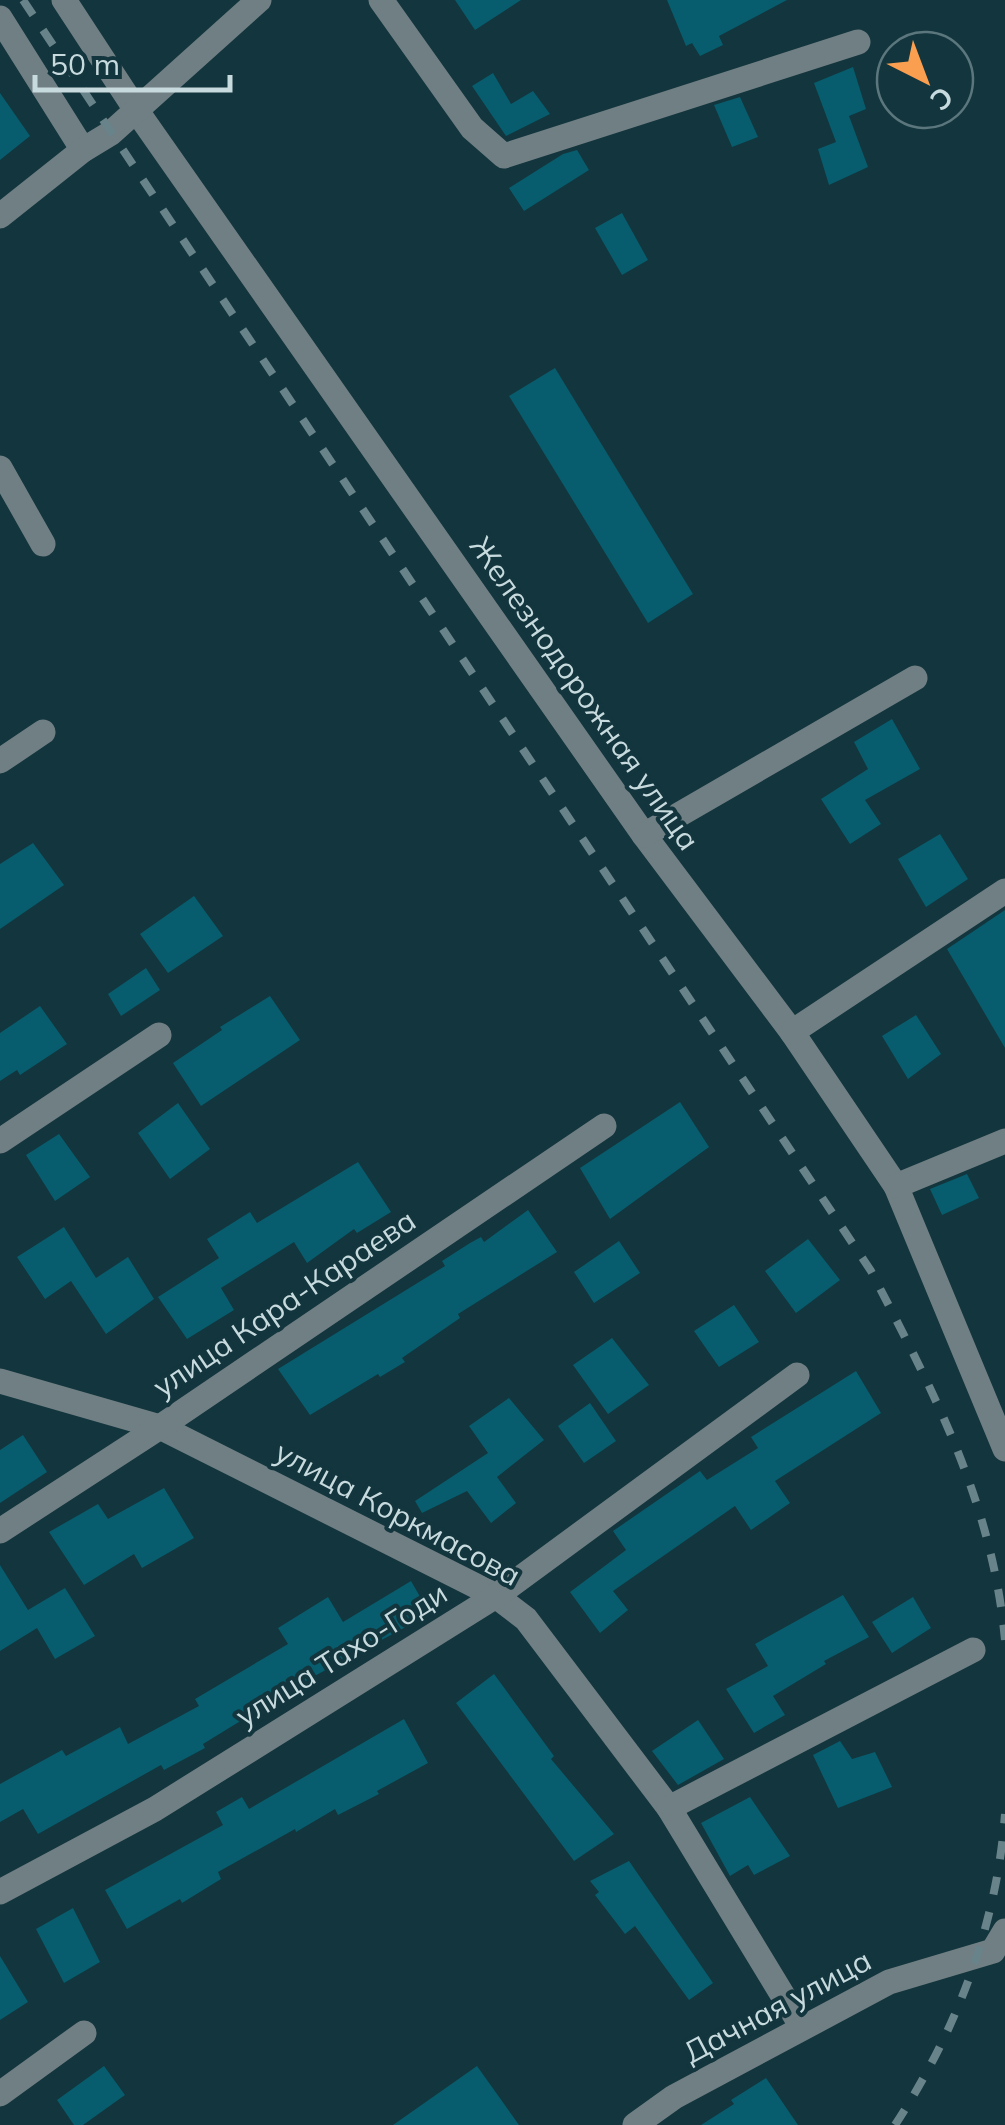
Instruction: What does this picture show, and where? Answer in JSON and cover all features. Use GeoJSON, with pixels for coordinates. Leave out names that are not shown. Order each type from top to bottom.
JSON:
{"type":"FeatureCollection","features":[{"type":"Feature","properties":{"kind":"street","name":"Железнодорожная улица"},"geometry":{"type":"LineString","coordinates":[[64,0],[136,110],[644,835],[792,1032],[896,1186],[1005,1450]]}},
{"type":"Feature","properties":{"kind":"street"},"geometry":{"type":"LineString","coordinates":[[0,216],[110,133],[260,0]]}},
{"type":"Feature","properties":{"kind":"street"},"geometry":{"type":"LineString","coordinates":[[381,0],[472,128],[504,156],[858,42]]}},
{"type":"Feature","properties":{"kind":"street"},"geometry":{"type":"LineString","coordinates":[[0,18],[83,150]]}},
{"type":"Feature","properties":{"kind":"street"},"geometry":{"type":"LineString","coordinates":[[0,468],[43,544]]}},
{"type":"Feature","properties":{"kind":"street"},"geometry":{"type":"LineString","coordinates":[[644,835],[914,678]]}},
{"type":"Feature","properties":{"kind":"street"},"geometry":{"type":"LineString","coordinates":[[0,761],[43,732]]}},
{"type":"Feature","properties":{"kind":"street"},"geometry":{"type":"LineString","coordinates":[[792,1032],[1005,891]]}},
{"type":"Feature","properties":{"kind":"street"},"geometry":{"type":"LineString","coordinates":[[0,1142],[158,1035]]}},
{"type":"Feature","properties":{"kind":"street","name":"улица Кара-Караева"},"geometry":{"type":"LineString","coordinates":[[0,1531],[604,1126]]}},
{"type":"Feature","properties":{"kind":"street"},"geometry":{"type":"LineString","coordinates":[[896,1186],[1005,1141]]}},
{"type":"Feature","properties":{"kind":"street","name":"улица Тахо-Годи"},"geometry":{"type":"LineString","coordinates":[[0,1892],[155,1809],[496,1596],[798,1374]]}},
{"type":"Feature","properties":{"kind":"street","name":"улица Коркмасова"},"geometry":{"type":"LineString","coordinates":[[0,1381],[160,1427],[496,1596],[526,1619],[669,1808],[802,2027]]}},
{"type":"Feature","properties":{"kind":"street"},"geometry":{"type":"LineString","coordinates":[[669,1808],[973,1650]]}},
{"type":"Feature","properties":{"kind":"street","name":"Дачная улица"},"geometry":{"type":"LineString","coordinates":[[635,2125],[674,2097],[889,1982],[1001,1949]]}},
{"type":"Feature","properties":{"kind":"street"},"geometry":{"type":"LineString","coordinates":[[0,2094],[84,2032]]}},
{"type":"Feature","properties":{"kind":"building"},"geometry":{"type":"Polygon","coordinates":[[[455,0],[521,0],[475,30],[455,0]]]}},
{"type":"Feature","properties":{"kind":"building"},"geometry":{"type":"Polygon","coordinates":[[[667,0],[787,0],[719,36],[723,45],[700,56],[692,43],[686,46],[667,0]]]}},
{"type":"Feature","properties":{"kind":"building"},"geometry":{"type":"Polygon","coordinates":[[[853,67],[866,109],[849,116],[868,167],[829,185],[818,149],[836,142],[814,83],[853,67]]]}},
{"type":"Feature","properties":{"kind":"building"},"geometry":{"type":"Polygon","coordinates":[[[493,73],[511,104],[533,91],[550,114],[506,136],[472,86],[493,73]]]}},
{"type":"Feature","properties":{"kind":"building"},"geometry":{"type":"Polygon","coordinates":[[[0,93],[30,136],[0,160],[0,93]]]}},
{"type":"Feature","properties":{"kind":"building"},"geometry":{"type":"Polygon","coordinates":[[[740,97],[758,137],[732,147],[714,105],[740,97]]]}},
{"type":"Feature","properties":{"kind":"building"},"geometry":{"type":"Polygon","coordinates":[[[577,150],[589,170],[524,211],[509,188],[563,154],[577,150]]]}},
{"type":"Feature","properties":{"kind":"building"},"geometry":{"type":"Polygon","coordinates":[[[622,213],[648,260],[622,275],[595,228],[622,213]]]}},
{"type":"Feature","properties":{"kind":"building"},"geometry":{"type":"Polygon","coordinates":[[[555,368],[693,594],[648,623],[509,396],[555,368]]]}},
{"type":"Feature","properties":{"kind":"building"},"geometry":{"type":"Polygon","coordinates":[[[892,719],[920,769],[865,800],[881,824],[850,844],[821,799],[868,769],[854,742],[892,719]]]}},
{"type":"Feature","properties":{"kind":"building"},"geometry":{"type":"Polygon","coordinates":[[[940,834],[968,879],[926,907],[898,859],[940,834]]]}},
{"type":"Feature","properties":{"kind":"building"},"geometry":{"type":"Polygon","coordinates":[[[33,843],[64,885],[0,929],[0,864],[33,843]]]}},
{"type":"Feature","properties":{"kind":"building"},"geometry":{"type":"Polygon","coordinates":[[[194,896],[223,936],[168,973],[140,934],[194,896]]]}},
{"type":"Feature","properties":{"kind":"building"},"geometry":{"type":"Polygon","coordinates":[[[1005,910],[1005,1048],[947,949],[1005,910]]]}},
{"type":"Feature","properties":{"kind":"building"},"geometry":{"type":"Polygon","coordinates":[[[146,968],[160,990],[121,1016],[108,994],[146,968]]]}},
{"type":"Feature","properties":{"kind":"building"},"geometry":{"type":"Polygon","coordinates":[[[270,996],[300,1040],[201,1106],[173,1063],[270,996]]]}},
{"type":"Feature","properties":{"kind":"building"},"geometry":{"type":"Polygon","coordinates":[[[40,1006],[67,1044],[20,1075],[17,1070],[0,1081],[0,1033],[40,1006]]]}},
{"type":"Feature","properties":{"kind":"building"},"geometry":{"type":"Polygon","coordinates":[[[916,1015],[941,1054],[908,1079],[882,1036],[916,1015]]]}},
{"type":"Feature","properties":{"kind":"building"},"geometry":{"type":"Polygon","coordinates":[[[680,1102],[709,1147],[610,1219],[580,1168],[680,1102]]]}},
{"type":"Feature","properties":{"kind":"building"},"geometry":{"type":"Polygon","coordinates":[[[178,1103],[210,1149],[170,1179],[138,1133],[178,1103]]]}},
{"type":"Feature","properties":{"kind":"building"},"geometry":{"type":"Polygon","coordinates":[[[59,1134],[90,1177],[55,1201],[26,1155],[59,1134]]]}},
{"type":"Feature","properties":{"kind":"building"},"geometry":{"type":"Polygon","coordinates":[[[358,1162],[391,1212],[357,1233],[354,1229],[307,1263],[294,1242],[221,1288],[234,1310],[187,1339],[158,1297],[219,1258],[207,1239],[250,1212],[257,1223],[358,1162]]]}},
{"type":"Feature","properties":{"kind":"building"},"geometry":{"type":"Polygon","coordinates":[[[967,1174],[979,1198],[942,1215],[930,1189],[967,1174]]]}},
{"type":"Feature","properties":{"kind":"building"},"geometry":{"type":"Polygon","coordinates":[[[528,1210],[557,1252],[458,1314],[460,1318],[402,1358],[405,1362],[310,1415],[278,1369],[445,1266],[442,1261],[470,1243],[481,1237],[484,1242],[528,1210]]]}},
{"type":"Feature","properties":{"kind":"building"},"geometry":{"type":"Polygon","coordinates":[[[64,1227],[96,1278],[128,1257],[154,1299],[106,1334],[71,1281],[45,1299],[17,1257],[64,1227]]]}},
{"type":"Feature","properties":{"kind":"building"},"geometry":{"type":"Polygon","coordinates":[[[808,1239],[840,1280],[796,1313],[765,1271],[808,1239]]]}},
{"type":"Feature","properties":{"kind":"building"},"geometry":{"type":"Polygon","coordinates":[[[619,1241],[640,1273],[594,1303],[574,1272],[619,1241]]]}},
{"type":"Feature","properties":{"kind":"building"},"geometry":{"type":"Polygon","coordinates":[[[734,1305],[759,1342],[719,1367],[694,1331],[734,1305]]]}},
{"type":"Feature","properties":{"kind":"building"},"geometry":{"type":"Polygon","coordinates":[[[612,1338],[649,1385],[608,1414],[573,1365],[612,1338]]]}},
{"type":"Feature","properties":{"kind":"building"},"geometry":{"type":"Polygon","coordinates":[[[856,1371],[881,1413],[775,1481],[790,1503],[751,1530],[735,1506],[613,1591],[628,1610],[600,1633],[570,1592],[626,1550],[613,1531],[700,1471],[707,1480],[758,1448],[751,1437],[856,1371]]]}},
{"type":"Feature","properties":{"kind":"building"},"geometry":{"type":"Polygon","coordinates":[[[509,1398],[544,1440],[497,1477],[516,1503],[491,1523],[467,1491],[422,1513],[415,1501],[488,1453],[469,1426],[509,1398]]]}},
{"type":"Feature","properties":{"kind":"building"},"geometry":{"type":"Polygon","coordinates":[[[590,1403],[616,1441],[584,1463],[558,1426],[590,1403]]]}},
{"type":"Feature","properties":{"kind":"building"},"geometry":{"type":"Polygon","coordinates":[[[23,1435],[47,1472],[0,1503],[0,1450],[23,1435]]]}},
{"type":"Feature","properties":{"kind":"building"},"geometry":{"type":"Polygon","coordinates":[[[164,1488],[194,1538],[142,1568],[134,1554],[84,1585],[49,1532],[98,1504],[108,1519],[164,1488]]]}},
{"type":"Feature","properties":{"kind":"building"},"geometry":{"type":"Polygon","coordinates":[[[0,1565],[28,1610],[65,1588],[95,1636],[55,1659],[37,1628],[0,1651],[0,1565]]]}},
{"type":"Feature","properties":{"kind":"building"},"geometry":{"type":"Polygon","coordinates":[[[411,1581],[430,1614],[309,1679],[203,1744],[205,1748],[164,1770],[161,1765],[38,1834],[23,1809],[0,1822],[0,1784],[62,1750],[66,1756],[120,1727],[128,1744],[199,1706],[195,1699],[288,1644],[278,1628],[328,1597],[343,1622],[411,1581]]]}},
{"type":"Feature","properties":{"kind":"building"},"geometry":{"type":"Polygon","coordinates":[[[843,1595],[869,1637],[824,1661],[826,1664],[773,1696],[785,1715],[754,1733],[726,1689],[768,1666],[755,1644],[843,1595]]]}},
{"type":"Feature","properties":{"kind":"building"},"geometry":{"type":"Polygon","coordinates":[[[913,1597],[931,1628],[892,1653],[872,1622],[913,1597]]]}},
{"type":"Feature","properties":{"kind":"building"},"geometry":{"type":"Polygon","coordinates":[[[494,1674],[554,1756],[551,1759],[614,1834],[574,1861],[456,1703],[494,1674]]]}},
{"type":"Feature","properties":{"kind":"building"},"geometry":{"type":"Polygon","coordinates":[[[404,1719],[428,1763],[338,1815],[335,1809],[296,1832],[295,1829],[218,1872],[221,1879],[182,1903],[180,1899],[127,1929],[105,1890],[223,1825],[216,1812],[242,1797],[249,1809],[404,1719]]]}},
{"type":"Feature","properties":{"kind":"building"},"geometry":{"type":"Polygon","coordinates":[[[698,1720],[724,1759],[678,1785],[652,1751],[698,1720]]]}},
{"type":"Feature","properties":{"kind":"building"},"geometry":{"type":"Polygon","coordinates":[[[840,1741],[852,1759],[875,1752],[892,1787],[838,1808],[813,1755],[840,1741]]]}},
{"type":"Feature","properties":{"kind":"building"},"geometry":{"type":"Polygon","coordinates":[[[750,1797],[790,1856],[754,1875],[748,1865],[730,1876],[701,1823],[750,1797]]]}},
{"type":"Feature","properties":{"kind":"building"},"geometry":{"type":"Polygon","coordinates":[[[629,1861],[713,1983],[689,2000],[635,1926],[625,1934],[595,1895],[599,1892],[590,1881],[629,1861]]]}},
{"type":"Feature","properties":{"kind":"building"},"geometry":{"type":"Polygon","coordinates":[[[73,1908],[100,1962],[64,1983],[36,1929],[73,1908]]]}},
{"type":"Feature","properties":{"kind":"building"},"geometry":{"type":"Polygon","coordinates":[[[0,1956],[28,2002],[0,2020],[0,1956]]]}},
{"type":"Feature","properties":{"kind":"building"},"geometry":{"type":"Polygon","coordinates":[[[104,2066],[125,2095],[83,2125],[74,2125],[57,2100],[104,2066]]]}},
{"type":"Feature","properties":{"kind":"building"},"geometry":{"type":"Polygon","coordinates":[[[477,2066],[519,2125],[393,2125],[477,2066]]]}},
{"type":"Feature","properties":{"kind":"building"},"geometry":{"type":"Polygon","coordinates":[[[766,2078],[798,2125],[701,2125],[734,2104],[731,2100],[766,2078]]]}},
{"type":"Feature","properties":{"kind":"railway"},"geometry":{"type":"LineString","coordinates":[[23,0],[871,1271],[938,1405],[974,1494],[998,1589],[1005,1640]]}},
{"type":"Feature","properties":{"kind":"railway"},"geometry":{"type":"LineString","coordinates":[[895,2125],[937,2053],[970,1976],[993,1896],[1005,1814]]}}]}
